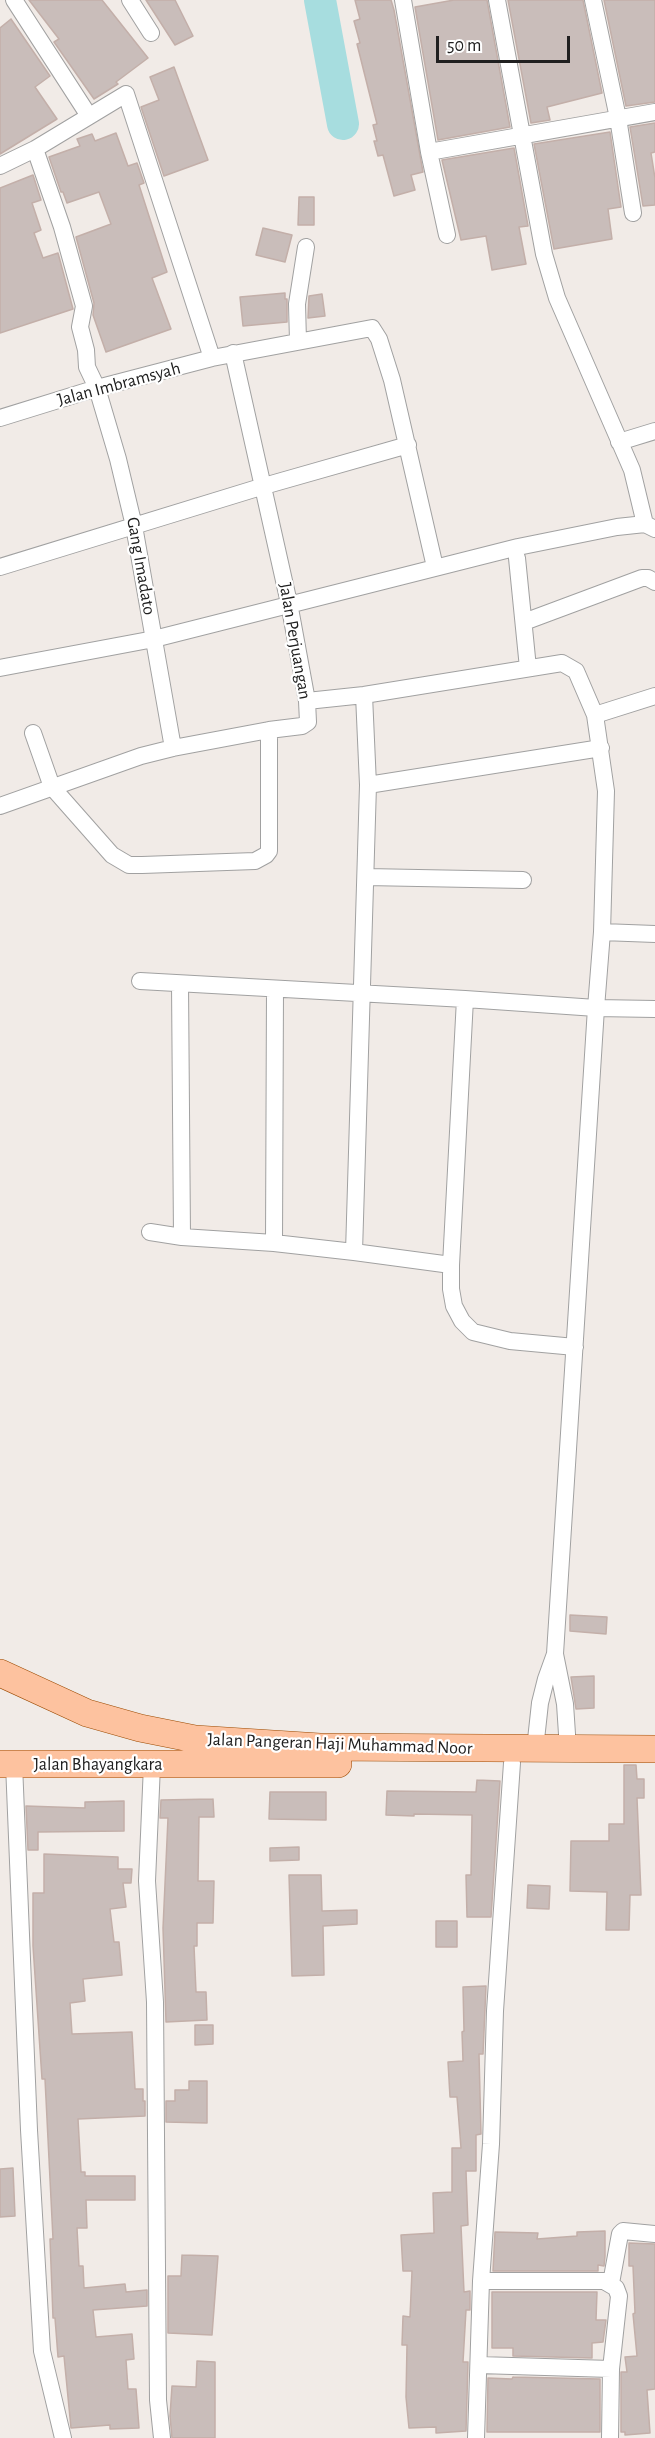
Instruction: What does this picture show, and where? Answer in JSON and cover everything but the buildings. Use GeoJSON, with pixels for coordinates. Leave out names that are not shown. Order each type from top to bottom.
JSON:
{"type":"FeatureCollection","features":[{"type":"Feature","properties":{"kind":"main road","name":"Jalan Pangeran Haji Muhammad Noor"},"geometry":{"type":"LineString","coordinates":[[0,1673],[87,1713],[140,1728],[195,1739],[320,1747],[655,1749]]}},
{"type":"Feature","properties":{"kind":"main road","name":"Jalan Pangeran Haji Muhammad Noor"},"geometry":{"type":"LineString","coordinates":[[197,1766],[512,1762],[655,1767]]}},
{"type":"Feature","properties":{"kind":"main road","name":"Jalan Bhayangkara"},"geometry":{"type":"LineString","coordinates":[[7,1764],[197,1766]]}},
{"type":"Feature","properties":{"kind":"street"},"geometry":{"type":"LineString","coordinates":[[14,0],[88,117]]}},
{"type":"Feature","properties":{"kind":"street"},"geometry":{"type":"LineString","coordinates":[[130,0],[151,33]]}},
{"type":"Feature","properties":{"kind":"street"},"geometry":{"type":"LineString","coordinates":[[404,0],[429,152],[447,235]]}},
{"type":"Feature","properties":{"kind":"street"},"geometry":{"type":"LineString","coordinates":[[0,668],[154,639],[289,603],[538,542],[617,527],[650,526],[632,470],[557,298],[544,254],[497,0]]}},
{"type":"Feature","properties":{"kind":"street"},"geometry":{"type":"LineString","coordinates":[[593,0],[618,118],[633,213]]}},
{"type":"Feature","properties":{"kind":"street"},"geometry":{"type":"LineString","coordinates":[[0,165],[35,149],[126,94],[212,358]]}},
{"type":"Feature","properties":{"kind":"street"},"geometry":{"type":"LineString","coordinates":[[429,152],[655,112]]}},
{"type":"Feature","properties":{"kind":"street","name":"Gang Imadato"},"geometry":{"type":"LineString","coordinates":[[35,149],[62,227],[84,306],[80,327],[86,350],[87,367],[97,388],[118,459],[134,526],[173,748]]}},
{"type":"Feature","properties":{"kind":"street"},"geometry":{"type":"LineString","coordinates":[[298,341],[297,304],[306,247]]}},
{"type":"Feature","properties":{"kind":"street","name":"Jalan Imbramsyah"},"geometry":{"type":"LineString","coordinates":[[0,418],[97,388],[212,358],[362,328],[372,328],[376,330],[392,380],[408,445]]}},
{"type":"Feature","properties":{"kind":"street","name":"Jalan Perjuangan"},"geometry":{"type":"LineString","coordinates":[[0,806],[102,768],[173,748],[305,725],[309,720],[289,603],[236,353]]}},
{"type":"Feature","properties":{"kind":"street"},"geometry":{"type":"LineString","coordinates":[[619,442],[655,431]]}},
{"type":"Feature","properties":{"kind":"street"},"geometry":{"type":"LineString","coordinates":[[0,567],[264,486],[408,445],[435,567]]}},
{"type":"Feature","properties":{"kind":"street"},"geometry":{"type":"LineString","coordinates":[[517,558],[528,668]]}},
{"type":"Feature","properties":{"kind":"street"},"geometry":{"type":"LineString","coordinates":[[524,622],[642,578],[655,582]]}},
{"type":"Feature","properties":{"kind":"street"},"geometry":{"type":"LineString","coordinates":[[307,700],[364,695],[562,663],[570,666],[580,678],[595,715],[606,791],[602,932],[555,1654],[540,1703],[535,1749]]}},
{"type":"Feature","properties":{"kind":"street"},"geometry":{"type":"LineString","coordinates":[[354,1252],[368,785],[364,695]]}},
{"type":"Feature","properties":{"kind":"street"},"geometry":{"type":"LineString","coordinates":[[595,715],[655,696]]}},
{"type":"Feature","properties":{"kind":"street"},"geometry":{"type":"LineString","coordinates":[[33,733],[52,787],[112,855],[129,865],[260,860],[269,851],[269,730]]}},
{"type":"Feature","properties":{"kind":"street"},"geometry":{"type":"LineString","coordinates":[[368,785],[601,748]]}},
{"type":"Feature","properties":{"kind":"street"},"geometry":{"type":"LineString","coordinates":[[366,877],[523,880]]}},
{"type":"Feature","properties":{"kind":"street"},"geometry":{"type":"LineString","coordinates":[[602,932],[655,934]]}},
{"type":"Feature","properties":{"kind":"street"},"geometry":{"type":"LineString","coordinates":[[140,981],[596,1008],[655,1009]]}},
{"type":"Feature","properties":{"kind":"street"},"geometry":{"type":"LineString","coordinates":[[180,984],[182,1237]]}},
{"type":"Feature","properties":{"kind":"street"},"geometry":{"type":"LineString","coordinates":[[274,1243],[275,989]]}},
{"type":"Feature","properties":{"kind":"street"},"geometry":{"type":"LineString","coordinates":[[465,999],[451,1265],[454,1306],[462,1321],[473,1332],[510,1341],[575,1347]]}},
{"type":"Feature","properties":{"kind":"street"},"geometry":{"type":"LineString","coordinates":[[150,1232],[182,1237],[274,1243],[451,1265]]}},
{"type":"Feature","properties":{"kind":"street"},"geometry":{"type":"LineString","coordinates":[[555,1654],[565,1704],[568,1749]]}},
{"type":"Feature","properties":{"kind":"street"},"geometry":{"type":"LineString","coordinates":[[476,2438],[481,2281],[490,2144],[495,2011],[512,1762]]}},
{"type":"Feature","properties":{"kind":"street"},"geometry":{"type":"LineString","coordinates":[[7,1764],[42,2351],[63,2438]]}},
{"type":"Feature","properties":{"kind":"street"},"geometry":{"type":"LineString","coordinates":[[152,1765],[147,1881],[155,2002],[158,2400],[162,2438]]}},
{"type":"Feature","properties":{"kind":"street"},"geometry":{"type":"LineString","coordinates":[[611,2283],[620,2234],[623,2231],[655,2234]]}},
{"type":"Feature","properties":{"kind":"street"},"geometry":{"type":"LineString","coordinates":[[481,2281],[604,2281],[616,2288],[619,2296],[611,2369],[610,2438]]}},
{"type":"Feature","properties":{"kind":"street"},"geometry":{"type":"LineString","coordinates":[[479,2365],[611,2369]]}},
{"type":"Feature","properties":{"kind":"waterway"},"geometry":{"type":"LineString","coordinates":[[320,0],[343,124]]}}]}
